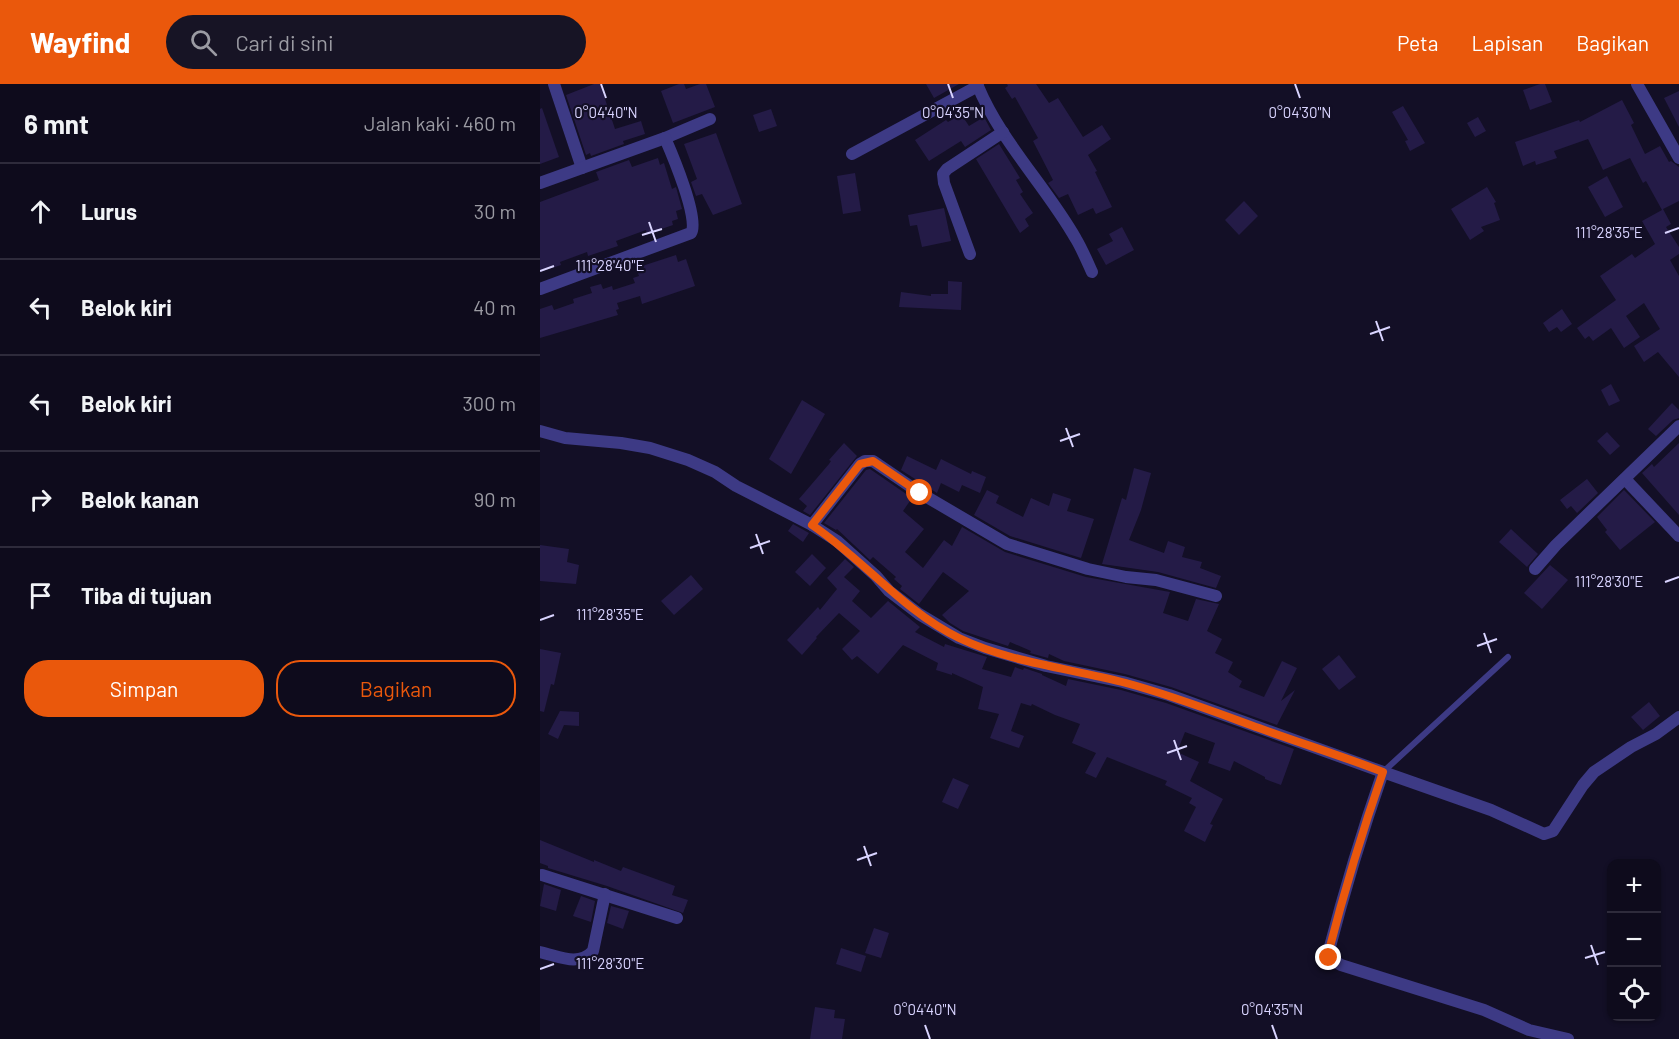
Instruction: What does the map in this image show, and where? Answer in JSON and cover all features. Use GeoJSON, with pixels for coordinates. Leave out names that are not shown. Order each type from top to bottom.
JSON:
{"type":"FeatureCollection","features":[{"type":"Feature","properties":{"kind":"street"},"geometry":{"type":"LineString","coordinates":[[554,84],[582,168]]}},
{"type":"Feature","properties":{"kind":"street"},"geometry":{"type":"LineString","coordinates":[[1637,84],[1679,158]]}},
{"type":"Feature","properties":{"kind":"street"},"geometry":{"type":"LineString","coordinates":[[852,154],[977,85],[983,100],[1003,132],[1076,238],[1092,272]]}},
{"type":"Feature","properties":{"kind":"street"},"geometry":{"type":"LineString","coordinates":[[540,183],[665,138],[710,119]]}},
{"type":"Feature","properties":{"kind":"street"},"geometry":{"type":"LineString","coordinates":[[970,254],[944,183],[944,174],[1003,132]]}},
{"type":"Feature","properties":{"kind":"street"},"geometry":{"type":"LineString","coordinates":[[540,289],[691,233],[694,225],[692,215],[680,173],[665,138]]}},
{"type":"Feature","properties":{"kind":"street"},"geometry":{"type":"LineString","coordinates":[[1535,569],[1556,545],[1679,426]]}},
{"type":"Feature","properties":{"kind":"street"},"geometry":{"type":"LineString","coordinates":[[540,431],[565,438],[621,442],[669,453],[715,472],[736,486],[812,525],[837,541],[890,591],[919,614],[959,638],[1035,663],[1123,682],[1169,695],[1491,810],[1544,834],[1553,831],[1594,772],[1679,717]]}},
{"type":"Feature","properties":{"kind":"street"},"geometry":{"type":"LineString","coordinates":[[812,525],[860,464],[873,461],[920,493],[1007,544],[1088,570],[1156,580],[1216,596]]}},
{"type":"Feature","properties":{"kind":"street"},"geometry":{"type":"LineString","coordinates":[[1625,479],[1679,536]]}},
{"type":"Feature","properties":{"kind":"street"},"geometry":{"type":"LineString","coordinates":[[1383,772],[1366,819],[1343,897],[1328,954],[1329,958],[1341,965],[1484,1010],[1529,1030],[1568,1039]]}},
{"type":"Feature","properties":{"kind":"street"},"geometry":{"type":"LineString","coordinates":[[542,875],[677,918]]}},
{"type":"Feature","properties":{"kind":"street"},"geometry":{"type":"LineString","coordinates":[[540,952],[572,960],[587,957],[593,951],[605,894]]}},
{"type":"Feature","properties":{"kind":"lane"},"geometry":{"type":"LineString","coordinates":[[1383,772],[1508,657]]}},
{"type":"Feature","properties":{"kind":"building"},"geometry":{"type":"Polygon","coordinates":[[[594,84],[600,84],[615,129],[641,121],[645,134],[623,141],[624,144],[591,156],[590,153],[586,155],[566,95],[594,84]]]}},
{"type":"Feature","properties":{"kind":"building"},"geometry":{"type":"Polygon","coordinates":[[[684,84],[686,89],[706,84],[715,107],[673,123],[661,91],[684,84]]]}},
{"type":"Feature","properties":{"kind":"building"},"geometry":{"type":"Polygon","coordinates":[[[926,84],[959,84],[934,98],[926,84]]]}},
{"type":"Feature","properties":{"kind":"building"},"geometry":{"type":"Polygon","coordinates":[[[1007,84],[1036,84],[1049,103],[1058,98],[1083,137],[1102,125],[1111,139],[1088,155],[1112,207],[1096,214],[1093,208],[1078,215],[1068,194],[1059,198],[1048,183],[1053,180],[1033,141],[1038,138],[1015,97],[1012,99],[1005,88],[1007,84]]]}},
{"type":"Feature","properties":{"kind":"building"},"geometry":{"type":"Polygon","coordinates":[[[1545,84],[1552,102],[1530,110],[1523,90],[1545,84]]]}},
{"type":"Feature","properties":{"kind":"building"},"geometry":{"type":"Polygon","coordinates":[[[1679,91],[1679,127],[1664,98],[1679,91]]]}},
{"type":"Feature","properties":{"kind":"building"},"geometry":{"type":"Polygon","coordinates":[[[1622,100],[1634,123],[1631,125],[1645,154],[1660,146],[1669,162],[1679,167],[1679,201],[1663,209],[1671,224],[1666,227],[1679,247],[1679,254],[1670,260],[1679,276],[1679,377],[1658,352],[1644,362],[1634,346],[1660,329],[1644,303],[1626,316],[1640,337],[1624,348],[1611,328],[1593,341],[1589,336],[1585,339],[1577,328],[1616,300],[1600,276],[1632,254],[1635,258],[1655,244],[1642,221],[1662,210],[1646,181],[1643,183],[1630,158],[1603,170],[1588,139],[1554,151],[1557,158],[1536,165],[1535,161],[1523,166],[1515,142],[1579,120],[1580,122],[1622,100]]]}},
{"type":"Feature","properties":{"kind":"building"},"geometry":{"type":"Polygon","coordinates":[[[1403,106],[1425,143],[1410,151],[1405,141],[1408,140],[1392,112],[1403,106]]]}},
{"type":"Feature","properties":{"kind":"building"},"geometry":{"type":"Polygon","coordinates":[[[542,108],[559,157],[540,164],[540,109],[542,108]]]}},
{"type":"Feature","properties":{"kind":"building"},"geometry":{"type":"Polygon","coordinates":[[[771,109],[777,126],[759,132],[753,115],[771,109]]]}},
{"type":"Feature","properties":{"kind":"building"},"geometry":{"type":"Polygon","coordinates":[[[961,114],[969,126],[984,117],[991,130],[965,147],[961,141],[929,161],[915,140],[946,120],[948,122],[961,114]]]}},
{"type":"Feature","properties":{"kind":"building"},"geometry":{"type":"Polygon","coordinates":[[[1478,117],[1486,131],[1475,137],[1467,123],[1478,117]]]}},
{"type":"Feature","properties":{"kind":"building"},"geometry":{"type":"Polygon","coordinates":[[[716,133],[742,204],[713,215],[702,194],[696,196],[691,182],[697,179],[684,144],[716,133]]]}},
{"type":"Feature","properties":{"kind":"building"},"geometry":{"type":"Polygon","coordinates":[[[999,144],[1020,178],[1016,180],[1023,192],[1020,194],[1033,213],[1025,219],[1029,226],[1020,233],[976,159],[999,144]]]}},
{"type":"Feature","properties":{"kind":"building"},"geometry":{"type":"Polygon","coordinates":[[[658,158],[660,165],[664,163],[672,189],[676,187],[682,209],[676,211],[678,219],[672,221],[673,225],[647,234],[646,230],[616,241],[618,246],[588,256],[587,252],[540,272],[540,202],[599,180],[596,172],[629,160],[632,167],[658,158]]]}},
{"type":"Feature","properties":{"kind":"building"},"geometry":{"type":"Polygon","coordinates":[[[855,173],[861,211],[843,214],[837,176],[855,173]]]}},
{"type":"Feature","properties":{"kind":"building"},"geometry":{"type":"Polygon","coordinates":[[[1607,176],[1623,207],[1605,217],[1588,187],[1607,176]]]}},
{"type":"Feature","properties":{"kind":"building"},"geometry":{"type":"Polygon","coordinates":[[[1487,187],[1496,202],[1494,203],[1500,220],[1481,227],[1484,231],[1470,240],[1451,209],[1487,187]]]}},
{"type":"Feature","properties":{"kind":"building"},"geometry":{"type":"Polygon","coordinates":[[[1244,201],[1258,216],[1239,235],[1225,220],[1244,201]]]}},
{"type":"Feature","properties":{"kind":"building"},"geometry":{"type":"Polygon","coordinates":[[[944,208],[951,241],[922,247],[917,225],[910,226],[908,215],[944,208]]]}},
{"type":"Feature","properties":{"kind":"building"},"geometry":{"type":"Polygon","coordinates":[[[1122,227],[1134,250],[1106,265],[1097,249],[1113,241],[1109,234],[1122,227]]]}},
{"type":"Feature","properties":{"kind":"building"},"geometry":{"type":"Polygon","coordinates":[[[676,255],[678,262],[686,259],[695,286],[642,304],[640,296],[617,303],[618,315],[540,338],[540,309],[552,305],[554,310],[574,303],[573,299],[592,293],[590,287],[601,284],[603,289],[612,286],[613,290],[635,283],[633,278],[639,276],[636,268],[676,255]]]}},
{"type":"Feature","properties":{"kind":"building"},"geometry":{"type":"Polygon","coordinates":[[[948,281],[962,282],[961,310],[899,307],[901,292],[931,296],[931,294],[948,294],[948,281]]]}},
{"type":"Feature","properties":{"kind":"building"},"geometry":{"type":"Polygon","coordinates":[[[1562,309],[1572,324],[1561,332],[1557,327],[1549,332],[1543,323],[1562,309]]]}},
{"type":"Feature","properties":{"kind":"building"},"geometry":{"type":"Polygon","coordinates":[[[1611,384],[1620,401],[1609,406],[1601,390],[1611,384]]]}},
{"type":"Feature","properties":{"kind":"building"},"geometry":{"type":"Polygon","coordinates":[[[802,400],[825,414],[791,474],[769,459],[802,400]]]}},
{"type":"Feature","properties":{"kind":"building"},"geometry":{"type":"Polygon","coordinates":[[[1672,403],[1679,410],[1679,418],[1673,420],[1656,436],[1648,429],[1672,403]]]}},
{"type":"Feature","properties":{"kind":"building"},"geometry":{"type":"Polygon","coordinates":[[[1607,432],[1620,446],[1610,455],[1597,441],[1607,432]]]}},
{"type":"Feature","properties":{"kind":"building"},"geometry":{"type":"Polygon","coordinates":[[[844,443],[857,456],[810,515],[803,511],[807,506],[799,499],[844,443]]]}},
{"type":"Feature","properties":{"kind":"building"},"geometry":{"type":"Polygon","coordinates":[[[1679,443],[1679,515],[1642,473],[1652,464],[1654,467],[1679,443]]]}},
{"type":"Feature","properties":{"kind":"building"},"geometry":{"type":"Polygon","coordinates":[[[907,456],[936,470],[941,459],[971,474],[972,471],[986,477],[980,493],[962,485],[959,492],[941,483],[937,493],[901,470],[907,456]]]}},
{"type":"Feature","properties":{"kind":"building"},"geometry":{"type":"Polygon","coordinates":[[[1134,468],[1151,473],[1141,510],[1129,540],[1164,553],[1168,541],[1185,547],[1182,557],[1202,562],[1200,568],[1221,576],[1216,588],[1158,572],[1102,564],[1122,498],[1126,500],[1134,468]]]}},
{"type":"Feature","properties":{"kind":"building"},"geometry":{"type":"Polygon","coordinates":[[[870,469],[912,498],[903,511],[924,529],[905,552],[923,568],[944,540],[952,546],[962,527],[1005,552],[1086,577],[1170,592],[1163,613],[1188,621],[1196,599],[1219,604],[1207,631],[1222,639],[1215,653],[1233,662],[1228,672],[1242,681],[1239,687],[1264,697],[1282,661],[1297,668],[1281,701],[1295,690],[1277,725],[1171,687],[1064,661],[1049,654],[1048,658],[1030,653],[1031,651],[1010,642],[1008,646],[963,631],[942,615],[969,591],[943,572],[919,604],[900,589],[902,586],[894,579],[896,577],[873,557],[870,560],[837,529],[824,523],[866,470],[870,469]]]}},
{"type":"Feature","properties":{"kind":"building"},"geometry":{"type":"Polygon","coordinates":[[[1587,479],[1598,493],[1577,513],[1571,506],[1567,509],[1560,500],[1587,479]]]}},
{"type":"Feature","properties":{"kind":"building"},"geometry":{"type":"Polygon","coordinates":[[[987,490],[999,496],[996,503],[1023,517],[1031,498],[1049,506],[1053,493],[1071,499],[1067,511],[1094,519],[1081,558],[1010,536],[974,515],[987,490]]]}},
{"type":"Feature","properties":{"kind":"building"},"geometry":{"type":"Polygon","coordinates":[[[1624,490],[1655,522],[1620,550],[1605,532],[1607,530],[1597,517],[1624,490]]]}},
{"type":"Feature","properties":{"kind":"building"},"geometry":{"type":"Polygon","coordinates":[[[793,524],[809,533],[803,542],[788,531],[793,524]]]}},
{"type":"Feature","properties":{"kind":"building"},"geometry":{"type":"Polygon","coordinates":[[[1511,529],[1538,554],[1527,567],[1499,542],[1511,529]]]}},
{"type":"Feature","properties":{"kind":"building"},"geometry":{"type":"Polygon","coordinates":[[[540,545],[569,549],[567,562],[579,565],[576,584],[540,581],[540,545]]]}},
{"type":"Feature","properties":{"kind":"building"},"geometry":{"type":"Polygon","coordinates":[[[812,554],[826,568],[810,586],[795,572],[812,554]]]}},
{"type":"Feature","properties":{"kind":"building"},"geometry":{"type":"Polygon","coordinates":[[[845,559],[854,567],[844,577],[860,591],[852,601],[871,618],[888,601],[920,627],[915,632],[944,647],[945,644],[987,657],[982,669],[1011,677],[1015,667],[1023,670],[1024,668],[1066,686],[1068,679],[1121,690],[1166,703],[1294,749],[1281,785],[1265,779],[1234,761],[1230,771],[1208,763],[1215,743],[1185,732],[1177,752],[1199,762],[1190,781],[1223,799],[1210,824],[1213,825],[1205,842],[1184,831],[1196,807],[1189,803],[1192,798],[1165,785],[1167,781],[1107,757],[1096,778],[1085,773],[1096,753],[1072,743],[1080,724],[1032,704],[1031,706],[1021,703],[1011,731],[1024,736],[1019,748],[990,738],[999,714],[978,709],[983,687],[952,673],[952,675],[936,670],[938,663],[903,645],[878,674],[857,656],[852,660],[842,649],[860,631],[839,613],[802,655],[787,640],[818,607],[820,610],[837,589],[827,578],[845,559]]]}},
{"type":"Feature","properties":{"kind":"building"},"geometry":{"type":"Polygon","coordinates":[[[1550,565],[1568,580],[1542,609],[1524,593],[1550,565]]]}},
{"type":"Feature","properties":{"kind":"building"},"geometry":{"type":"Polygon","coordinates":[[[691,575],[703,589],[674,615],[661,601],[691,575]]]}},
{"type":"Feature","properties":{"kind":"building"},"geometry":{"type":"Polygon","coordinates":[[[540,649],[561,653],[554,685],[551,684],[544,712],[540,711],[540,649]]]}},
{"type":"Feature","properties":{"kind":"building"},"geometry":{"type":"Polygon","coordinates":[[[1339,655],[1356,677],[1339,690],[1322,669],[1339,655]]]}},
{"type":"Feature","properties":{"kind":"building"},"geometry":{"type":"Polygon","coordinates":[[[1649,702],[1660,716],[1643,730],[1631,717],[1649,702]]]}},
{"type":"Feature","properties":{"kind":"building"},"geometry":{"type":"Polygon","coordinates":[[[560,711],[579,712],[579,726],[564,725],[558,739],[548,734],[560,711]]]}},
{"type":"Feature","properties":{"kind":"building"},"geometry":{"type":"Polygon","coordinates":[[[953,778],[969,785],[958,809],[942,802],[953,778]]]}},
{"type":"Feature","properties":{"kind":"building"},"geometry":{"type":"Polygon","coordinates":[[[540,840],[594,862],[594,860],[621,871],[623,867],[675,886],[672,895],[688,900],[683,913],[548,868],[540,863],[540,840]]]}},
{"type":"Feature","properties":{"kind":"building"},"geometry":{"type":"Polygon","coordinates":[[[544,884],[561,890],[556,911],[540,906],[544,884]]]}},
{"type":"Feature","properties":{"kind":"building"},"geometry":{"type":"Polygon","coordinates":[[[581,896],[595,901],[591,922],[573,916],[581,896]]]}},
{"type":"Feature","properties":{"kind":"building"},"geometry":{"type":"Polygon","coordinates":[[[611,906],[629,911],[623,929],[607,923],[611,906]]]}},
{"type":"Feature","properties":{"kind":"building"},"geometry":{"type":"Polygon","coordinates":[[[874,928],[889,933],[881,958],[865,953],[874,928]]]}},
{"type":"Feature","properties":{"kind":"building"},"geometry":{"type":"Polygon","coordinates":[[[841,948],[866,956],[861,972],[836,964],[841,948]]]}},
{"type":"Feature","properties":{"kind":"building"},"geometry":{"type":"Polygon","coordinates":[[[815,1007],[835,1010],[834,1018],[845,1019],[842,1039],[810,1039],[815,1007]]]}},
{"type":"Feature","properties":{"kind":"route"},"geometry":{"type":"LineString","coordinates":[[920,493],[873,461],[865,461],[860,464],[812,525],[837,541],[890,591],[919,614],[959,638],[1046,666],[1123,682],[1169,695],[1383,772],[1366,819],[1343,897],[1328,954],[1329,958]]}}]}
